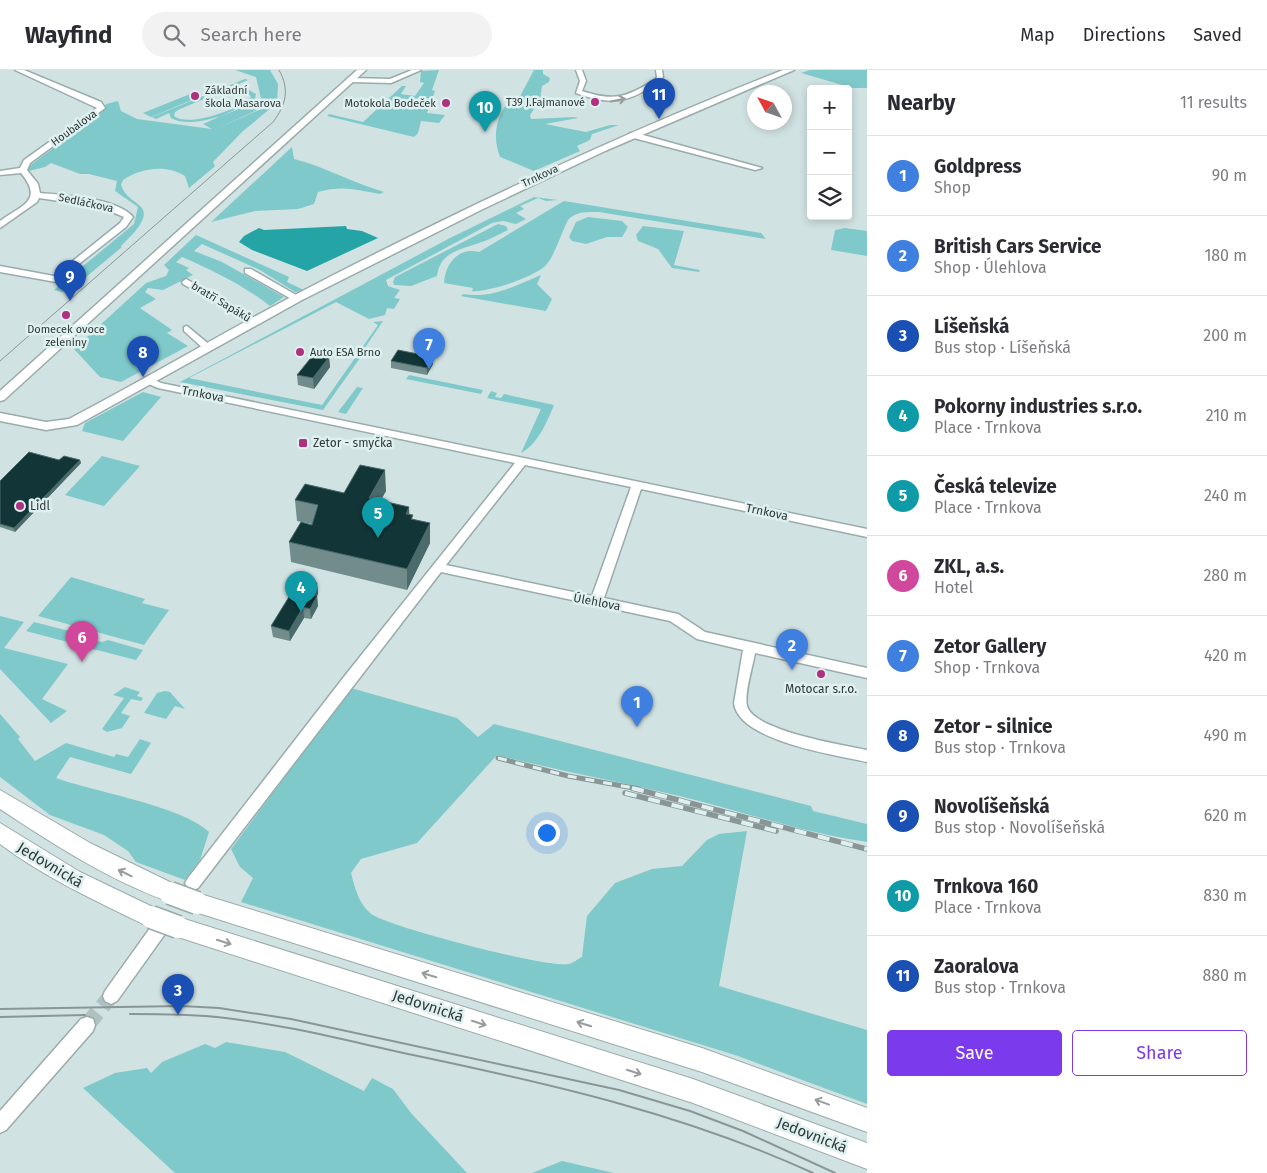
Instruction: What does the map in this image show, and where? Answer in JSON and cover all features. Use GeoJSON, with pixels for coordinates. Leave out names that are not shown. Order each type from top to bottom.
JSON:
{"type":"FeatureCollection","features":[{"type":"Feature","properties":{"kind":"main road"},"geometry":{"type":"LineString","coordinates":[[0,798],[78,849],[170,893],[195,893],[726,1068],[867,1120]]}},
{"type":"Feature","properties":{"kind":"main road","name":"Jedovnická"},"geometry":{"type":"LineString","coordinates":[[0,832],[25,852],[77,883],[162,924],[692,1090],[867,1156]]}},
{"type":"Feature","properties":{"kind":"street","name":"Houbalova"},"geometry":{"type":"LineString","coordinates":[[18,70],[98,104],[102,108],[27,162],[23,170]]}},
{"type":"Feature","properties":{"kind":"street"},"geometry":{"type":"LineString","coordinates":[[0,396],[362,70]]}},
{"type":"Feature","properties":{"kind":"street"},"geometry":{"type":"LineString","coordinates":[[351,80],[391,80],[418,70]]}},
{"type":"Feature","properties":{"kind":"street"},"geometry":{"type":"LineString","coordinates":[[580,70],[583,81],[578,92],[610,102],[622,100],[657,81],[660,77],[659,70]]}},
{"type":"Feature","properties":{"kind":"street","name":"Trnkova"},"geometry":{"type":"LineString","coordinates":[[0,417],[44,427],[65,425],[298,299],[472,209],[633,135],[790,70]]}},
{"type":"Feature","properties":{"kind":"street"},"geometry":{"type":"LineString","coordinates":[[633,135],[758,168]]}},
{"type":"Feature","properties":{"kind":"street"},"geometry":{"type":"LineString","coordinates":[[0,173],[23,170],[36,189],[34,200],[0,225]]}},
{"type":"Feature","properties":{"kind":"street","name":"Sedláčkova"},"geometry":{"type":"LineString","coordinates":[[0,269],[53,280],[124,225],[129,217],[124,212],[111,207],[36,195]]}},
{"type":"Feature","properties":{"kind":"street"},"geometry":{"type":"LineString","coordinates":[[248,271],[298,299]]}},
{"type":"Feature","properties":{"kind":"street","name":"bratří Sapáků"},"geometry":{"type":"LineString","coordinates":[[186,282],[255,322]]}},
{"type":"Feature","properties":{"kind":"street"},"geometry":{"type":"LineString","coordinates":[[187,329],[208,348]]}},
{"type":"Feature","properties":{"kind":"street","name":"Trnkova"},"geometry":{"type":"LineString","coordinates":[[148,380],[158,385],[522,462],[867,532]]}},
{"type":"Feature","properties":{"kind":"street"},"geometry":{"type":"LineString","coordinates":[[195,893],[352,676],[522,462]]}},
{"type":"Feature","properties":{"kind":"street"},"geometry":{"type":"LineString","coordinates":[[596,602],[637,485]]}},
{"type":"Feature","properties":{"kind":"street","name":"Úlehlova"},"geometry":{"type":"LineString","coordinates":[[439,568],[674,617],[702,636],[867,673]]}},
{"type":"Feature","properties":{"kind":"street"},"geometry":{"type":"LineString","coordinates":[[750,647],[740,706],[745,716],[767,732],[867,756]]}},
{"type":"Feature","properties":{"kind":"street"},"geometry":{"type":"LineString","coordinates":[[110,996],[162,924]]}},
{"type":"Feature","properties":{"kind":"street"},"geometry":{"type":"LineString","coordinates":[[0,1124],[87,1026]]}},
{"type":"Feature","properties":{"kind":"shaded area"},"geometry":{"type":"Polygon","coordinates":[[[235,70],[270,70],[278,84],[277,103],[242,132],[213,162],[215,166],[189,188],[185,176],[178,172],[162,169],[146,170],[123,180],[121,185],[125,192],[143,211],[142,221],[122,247],[67,293],[54,290],[134,224],[138,207],[115,191],[117,181],[89,174],[80,174],[51,163],[45,167],[29,171],[28,167],[103,111],[106,104],[118,101],[121,111],[137,119],[212,129],[203,124],[246,105],[257,110],[216,129],[259,110],[263,107],[256,77],[235,70]]]}},
{"type":"Feature","properties":{"kind":"shaded area"},"geometry":{"type":"Polygon","coordinates":[[[439,70],[432,90],[435,91],[427,113],[445,115],[439,123],[421,121],[418,133],[414,137],[327,116],[329,114],[363,122],[402,86],[406,86],[401,94],[415,96],[424,83],[420,82],[421,71],[439,70]]]}},
{"type":"Feature","properties":{"kind":"shaded area"},"geometry":{"type":"Polygon","coordinates":[[[534,70],[543,70],[543,74],[550,78],[549,82],[542,86],[540,100],[530,115],[531,119],[575,117],[578,118],[545,124],[586,132],[610,125],[619,125],[592,134],[590,140],[577,146],[580,151],[534,171],[500,157],[496,143],[496,129],[500,116],[507,104],[517,102],[534,70]]]}},
{"type":"Feature","properties":{"kind":"shaded area"},"geometry":{"type":"Polygon","coordinates":[[[810,70],[867,70],[867,88],[853,88],[852,85],[843,85],[801,73],[810,70]]]}},
{"type":"Feature","properties":{"kind":"shaded area"},"geometry":{"type":"Polygon","coordinates":[[[245,79],[248,80],[232,87],[247,89],[256,94],[255,99],[237,110],[201,121],[179,121],[171,118],[169,113],[156,119],[152,117],[245,79]],[[234,89],[223,91],[180,109],[175,112],[174,116],[191,120],[214,116],[245,102],[251,97],[247,91],[234,89]]]}},
{"type":"Feature","properties":{"kind":"shaded area"},"geometry":{"type":"Polygon","coordinates":[[[190,94],[199,97],[151,117],[143,113],[190,94]]]}},
{"type":"Feature","properties":{"kind":"shaded area"},"geometry":{"type":"Polygon","coordinates":[[[292,147],[294,159],[384,192],[380,194],[349,189],[327,190],[318,192],[314,204],[298,209],[255,211],[211,222],[292,147]]]}},
{"type":"Feature","properties":{"kind":"shaded area"},"geometry":{"type":"Polygon","coordinates":[[[534,197],[558,200],[546,201],[538,198],[520,206],[524,209],[516,213],[526,219],[516,224],[503,221],[492,223],[386,280],[388,286],[400,290],[394,298],[400,299],[394,309],[387,308],[385,315],[369,319],[336,302],[189,378],[322,405],[378,325],[373,322],[383,321],[364,349],[379,349],[360,358],[323,410],[180,382],[450,238],[534,197]]]}},
{"type":"Feature","properties":{"kind":"shaded area"},"geometry":{"type":"Polygon","coordinates":[[[564,201],[761,233],[766,239],[599,212],[582,213],[568,220],[555,251],[548,262],[531,275],[499,287],[479,291],[472,291],[473,288],[444,283],[447,269],[454,258],[465,252],[479,252],[564,201]]]}},
{"type":"Feature","properties":{"kind":"shaded area"},"geometry":{"type":"Polygon","coordinates":[[[588,217],[622,221],[628,227],[622,237],[607,237],[586,244],[572,241],[569,237],[576,222],[588,217]]]}},
{"type":"Feature","properties":{"kind":"shaded area"},"geometry":{"type":"Polygon","coordinates":[[[498,224],[506,226],[508,230],[485,241],[453,252],[443,261],[437,276],[411,286],[394,285],[395,277],[498,224]]]}},
{"type":"Feature","properties":{"kind":"shaded area"},"geometry":{"type":"Polygon","coordinates":[[[346,226],[347,229],[362,231],[378,238],[307,271],[252,250],[239,242],[244,236],[259,228],[264,230],[346,226]]]}},
{"type":"Feature","properties":{"kind":"shaded area"},"geometry":{"type":"Polygon","coordinates":[[[643,226],[684,231],[674,265],[700,270],[699,272],[672,268],[658,249],[638,241],[636,235],[643,226]]]}},
{"type":"Feature","properties":{"kind":"shaded area"},"geometry":{"type":"Polygon","coordinates":[[[845,228],[867,231],[867,256],[831,250],[835,230],[845,228]]]}},
{"type":"Feature","properties":{"kind":"shaded area"},"geometry":{"type":"Polygon","coordinates":[[[196,235],[289,277],[287,282],[306,291],[295,292],[260,270],[202,244],[194,251],[222,262],[284,297],[270,306],[228,279],[182,257],[176,262],[189,268],[186,270],[193,275],[163,290],[148,288],[145,292],[156,299],[140,308],[172,330],[167,333],[188,346],[121,382],[100,377],[74,349],[146,283],[166,276],[169,270],[164,265],[196,235]]]}},
{"type":"Feature","properties":{"kind":"shaded area"},"geometry":{"type":"Polygon","coordinates":[[[541,275],[537,284],[552,299],[546,311],[461,296],[463,294],[484,295],[494,293],[541,275]]]}},
{"type":"Feature","properties":{"kind":"shaded area"},"geometry":{"type":"Polygon","coordinates":[[[409,375],[483,390],[481,394],[406,379],[409,375]]]}},
{"type":"Feature","properties":{"kind":"shaded area"},"geometry":{"type":"Polygon","coordinates":[[[357,387],[363,388],[346,414],[338,412],[357,387]]]}},
{"type":"Feature","properties":{"kind":"shaded area"},"geometry":{"type":"Polygon","coordinates":[[[491,391],[497,393],[495,397],[501,398],[504,394],[554,405],[537,438],[521,453],[541,409],[487,398],[491,391]]]}},
{"type":"Feature","properties":{"kind":"shaded area"},"geometry":{"type":"Polygon","coordinates":[[[143,392],[161,397],[123,441],[82,431],[85,423],[143,392]]]}},
{"type":"Feature","properties":{"kind":"shaded area"},"geometry":{"type":"Polygon","coordinates":[[[102,456],[140,466],[104,506],[65,495],[102,456]]]}},
{"type":"Feature","properties":{"kind":"shaded area"},"geometry":{"type":"Polygon","coordinates":[[[71,577],[145,599],[142,603],[169,610],[144,645],[38,616],[71,577]]]}},
{"type":"Feature","properties":{"kind":"shaded area"},"geometry":{"type":"Polygon","coordinates":[[[0,616],[24,622],[4,648],[68,664],[42,699],[67,711],[51,723],[0,669],[0,616]]]}},
{"type":"Feature","properties":{"kind":"shaded area"},"geometry":{"type":"Polygon","coordinates":[[[34,622],[77,633],[79,638],[75,644],[26,631],[34,622]]]}},
{"type":"Feature","properties":{"kind":"shaded area"},"geometry":{"type":"Polygon","coordinates":[[[87,638],[102,642],[108,640],[143,650],[136,660],[81,646],[87,638]]]}},
{"type":"Feature","properties":{"kind":"shaded area"},"geometry":{"type":"Polygon","coordinates":[[[125,687],[140,692],[137,696],[143,698],[141,701],[131,699],[121,713],[130,716],[122,728],[107,732],[102,729],[124,698],[113,695],[125,687]]]}},
{"type":"Feature","properties":{"kind":"shaded area"},"geometry":{"type":"Polygon","coordinates":[[[351,688],[457,718],[478,737],[494,724],[811,806],[813,811],[867,824],[867,842],[843,838],[675,795],[497,755],[417,843],[361,859],[351,873],[363,904],[370,913],[382,919],[434,936],[501,953],[556,964],[569,964],[582,957],[587,916],[615,883],[652,869],[682,866],[707,840],[719,834],[747,831],[719,986],[867,1030],[867,1104],[738,1056],[241,902],[253,878],[240,867],[231,849],[351,688]]]}},
{"type":"Feature","properties":{"kind":"shaded area"},"geometry":{"type":"Polygon","coordinates":[[[170,692],[185,709],[175,706],[166,719],[144,713],[157,693],[170,692]]]}},
{"type":"Feature","properties":{"kind":"shaded area"},"geometry":{"type":"Polygon","coordinates":[[[0,714],[20,737],[18,739],[35,761],[66,743],[114,757],[116,754],[128,757],[140,739],[151,743],[131,774],[70,757],[56,778],[159,807],[196,823],[209,832],[200,860],[185,880],[136,862],[128,851],[104,835],[50,815],[0,777],[0,714]]]}},
{"type":"Feature","properties":{"kind":"shaded area"},"geometry":{"type":"Polygon","coordinates":[[[226,1042],[285,1052],[364,1091],[372,1078],[393,1089],[411,1113],[467,1173],[175,1173],[83,1088],[115,1073],[147,1068],[151,1073],[162,1062],[205,1044],[215,1048],[226,1042]]]}},
{"type":"Feature","properties":{"kind":"shaded area"},"geometry":{"type":"Polygon","coordinates":[[[562,1161],[614,1173],[532,1173],[562,1161]]]}},
{"type":"Feature","properties":{"kind":"building"},"geometry":{"type":"Polygon","coordinates":[[[398,350],[433,357],[427,368],[391,361],[398,350]]]}},
{"type":"Feature","properties":{"kind":"building"},"geometry":{"type":"Polygon","coordinates":[[[314,354],[329,357],[313,378],[297,375],[314,354]]]}},
{"type":"Feature","properties":{"kind":"building","name":"Lidl"},"geometry":{"type":"Polygon","coordinates":[[[29,452],[59,460],[64,456],[80,460],[14,528],[0,524],[0,481],[29,452]]]}},
{"type":"Feature","properties":{"kind":"building"},"geometry":{"type":"Polygon","coordinates":[[[360,465],[385,470],[369,498],[409,507],[406,514],[413,515],[411,519],[430,523],[407,569],[289,542],[301,522],[312,525],[318,505],[295,500],[305,484],[344,493],[360,465]]]}},
{"type":"Feature","properties":{"kind":"building"},"geometry":{"type":"Polygon","coordinates":[[[300,579],[317,583],[310,594],[317,596],[310,609],[303,607],[289,631],[271,626],[300,579]]]}},
{"type":"Feature","properties":{"kind":"tunnel"},"geometry":{"type":"LineString","coordinates":[[87,1025],[111,996]]}},
{"type":"Feature","properties":{"kind":"tram line"},"geometry":{"type":"LineString","coordinates":[[0,361],[273,122],[284,103],[285,97],[285,84],[279,70]]}},
{"type":"Feature","properties":{"kind":"tram line"},"geometry":{"type":"LineString","coordinates":[[0,1009],[181,1006],[219,1008],[291,1019],[619,1090],[690,1111],[743,1131],[835,1173]]}},
{"type":"Feature","properties":{"kind":"tram line"},"geometry":{"type":"LineString","coordinates":[[130,1014],[174,1014],[242,1020],[315,1033],[516,1077],[666,1117],[764,1152],[813,1173]]}},
{"type":"Feature","properties":{"kind":"tram line"},"geometry":{"type":"LineString","coordinates":[[0,1017],[85,1015]]}},
{"type":"Feature","properties":{"kind":"railway"},"geometry":{"type":"LineString","coordinates":[[498,758],[568,776],[639,789]]}},
{"type":"Feature","properties":{"kind":"railway"},"geometry":{"type":"LineString","coordinates":[[632,788],[867,849]]}},
{"type":"Feature","properties":{"kind":"railway"},"geometry":{"type":"LineString","coordinates":[[625,793],[776,831]]}},
{"type":"Feature","properties":{"kind":"place","name":"Základní škola Masarova"},"geometry":{"type":"Point","coordinates":[195,96]}},
{"type":"Feature","properties":{"kind":"place","name":"T39 J.Fajmanové"},"geometry":{"type":"Point","coordinates":[595,102]}},
{"type":"Feature","properties":{"kind":"place","name":"Motokola Bodeček"},"geometry":{"type":"Point","coordinates":[446,103]}},
{"type":"Feature","properties":{"kind":"place","name":"Zaoralova"},"geometry":{"type":"Point","coordinates":[659,119]}},
{"type":"Feature","properties":{"kind":"place","name":"Trnkova 160"},"geometry":{"type":"Point","coordinates":[485,132]}},
{"type":"Feature","properties":{"kind":"place","name":"Novolíšeňská"},"geometry":{"type":"Point","coordinates":[70,301]}},
{"type":"Feature","properties":{"kind":"place","name":"Domecek ovoce zeleniny"},"geometry":{"type":"Point","coordinates":[66,315]}},
{"type":"Feature","properties":{"kind":"place","name":"Auto ESA Brno"},"geometry":{"type":"Point","coordinates":[300,352]}},
{"type":"Feature","properties":{"kind":"place","name":"Zetor Gallery"},"geometry":{"type":"Point","coordinates":[429,369]}},
{"type":"Feature","properties":{"kind":"place","name":"Zetor - silnice"},"geometry":{"type":"Point","coordinates":[143,377]}},
{"type":"Feature","properties":{"kind":"place","name":"Zetor - smyčka"},"geometry":{"type":"Point","coordinates":[303,443]}},
{"type":"Feature","properties":{"kind":"place","name":"Lidl"},"geometry":{"type":"Point","coordinates":[20,506]}},
{"type":"Feature","properties":{"kind":"place","name":"Česká televize"},"geometry":{"type":"Point","coordinates":[378,538]}},
{"type":"Feature","properties":{"kind":"place","name":"Pokorny industries s.r.o."},"geometry":{"type":"Point","coordinates":[301,612]}},
{"type":"Feature","properties":{"kind":"place","name":"ZKL, a.s."},"geometry":{"type":"Point","coordinates":[82,662]}},
{"type":"Feature","properties":{"kind":"place","name":"British Cars Service"},"geometry":{"type":"Point","coordinates":[792,670]}},
{"type":"Feature","properties":{"kind":"place","name":"Motocar s.r.o."},"geometry":{"type":"Point","coordinates":[821,674]}},
{"type":"Feature","properties":{"kind":"place","name":"Goldpress"},"geometry":{"type":"Point","coordinates":[637,727]}},
{"type":"Feature","properties":{"kind":"place","name":"Líšeňská"},"geometry":{"type":"Point","coordinates":[178,1015]}}]}
